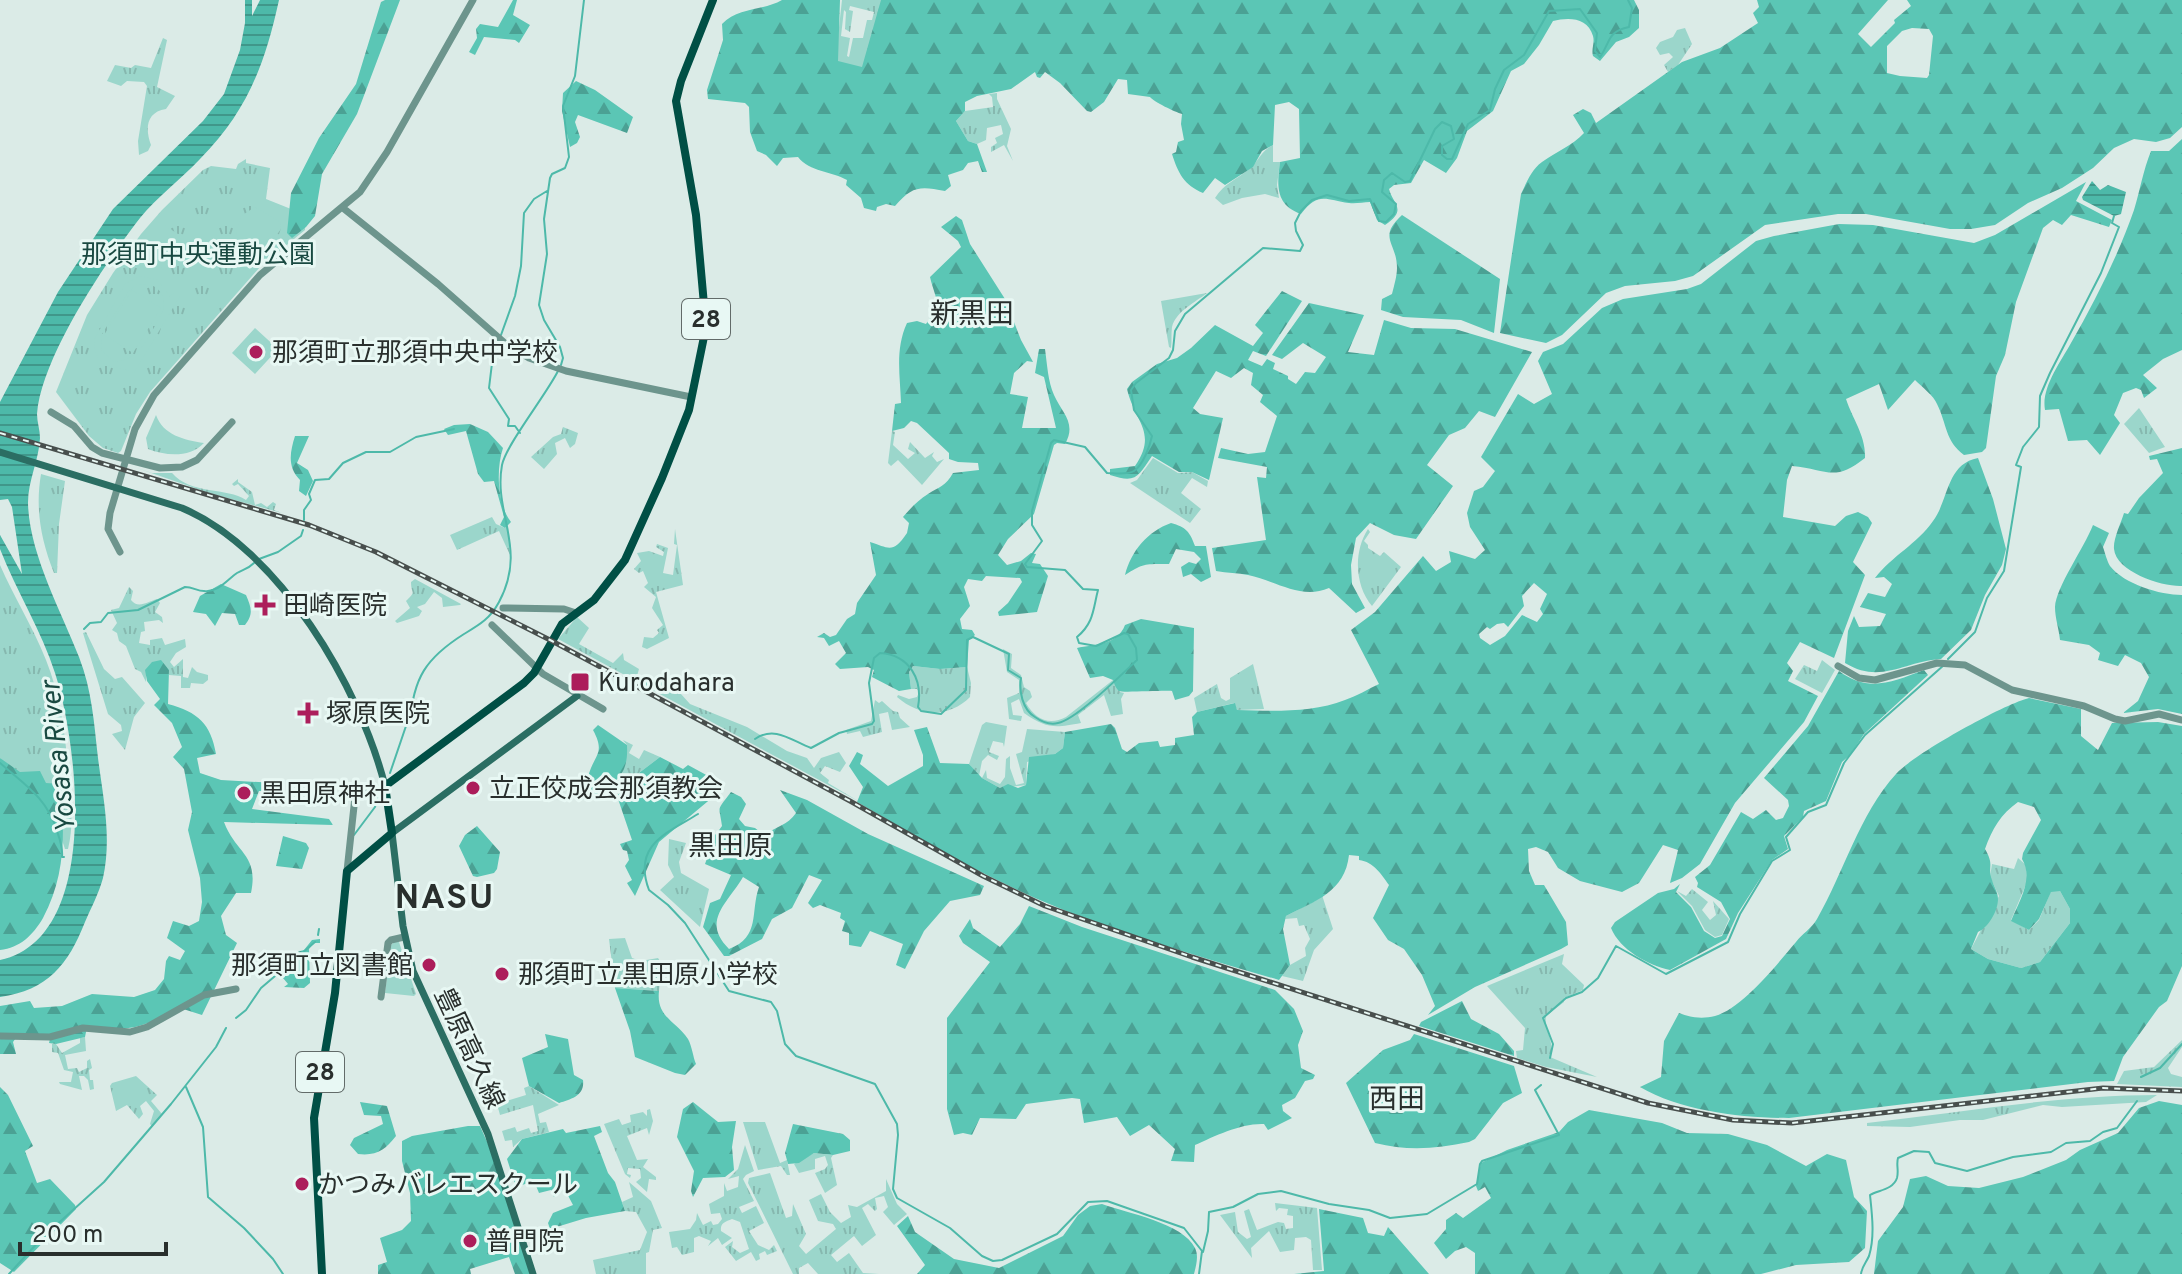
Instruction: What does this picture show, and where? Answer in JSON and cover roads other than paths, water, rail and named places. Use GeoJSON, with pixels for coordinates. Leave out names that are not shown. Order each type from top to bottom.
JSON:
{"type":"FeatureCollection","features":[{"type":"Feature","properties":{"kind":"main road","name":"28"},"geometry":{"type":"LineString","coordinates":[[385,786],[524,683],[537,668],[559,629],[597,596],[626,558],[683,427],[706,321],[696,212],[676,101],[713,0]]}},
{"type":"Feature","properties":{"kind":"main road"},"geometry":{"type":"LineString","coordinates":[[0,452],[172,504],[199,516],[238,545],[310,624],[337,668],[370,738],[385,786],[392,833]]}},
{"type":"Feature","properties":{"kind":"main road"},"geometry":{"type":"LineString","coordinates":[[347,871],[392,833],[577,696]]}},
{"type":"Feature","properties":{"kind":"main road","name":"豊原高久線"},"geometry":{"type":"LineString","coordinates":[[392,833],[404,937],[413,971],[488,1134],[533,1274]]}},
{"type":"Feature","properties":{"kind":"main road","name":"28"},"geometry":{"type":"LineString","coordinates":[[322,1274],[314,1118],[335,993],[347,871]]}},
{"type":"Feature","properties":{"kind":"street"},"geometry":{"type":"LineString","coordinates":[[120,552],[108,529],[110,513],[141,417],[168,379],[260,275],[343,208],[373,174],[473,0]]}},
{"type":"Feature","properties":{"kind":"street"},"geometry":{"type":"LineString","coordinates":[[343,208],[438,284],[499,338],[529,358],[566,371],[691,397]]}},
{"type":"Feature","properties":{"kind":"street"},"geometry":{"type":"LineString","coordinates":[[51,412],[74,426],[92,447],[125,460],[174,469],[190,464],[205,454],[232,422]]}},
{"type":"Feature","properties":{"kind":"street"},"geometry":{"type":"LineString","coordinates":[[503,608],[564,609],[576,613]]}},
{"type":"Feature","properties":{"kind":"street"},"geometry":{"type":"LineString","coordinates":[[492,625],[537,668],[577,696],[603,709]]}},
{"type":"Feature","properties":{"kind":"street"},"geometry":{"type":"LineString","coordinates":[[1838,666],[1859,678],[1875,680],[1937,663],[1965,665],[2012,690],[2084,706],[2115,719],[2125,721],[2159,714],[2182,720]]}},
{"type":"Feature","properties":{"kind":"street"},"geometry":{"type":"LineString","coordinates":[[347,871],[355,797],[385,786]]}},
{"type":"Feature","properties":{"kind":"street"},"geometry":{"type":"LineString","coordinates":[[381,997],[388,943],[404,937]]}},
{"type":"Feature","properties":{"kind":"street"},"geometry":{"type":"LineString","coordinates":[[0,1036],[50,1037],[83,1028],[130,1032],[147,1027],[204,995],[236,989]]}},
{"type":"Feature","properties":{"kind":"waterway"},"geometry":{"type":"LineString","coordinates":[[561,365],[560,347],[539,305],[547,254],[544,219],[550,178],[565,168],[569,157],[563,106],[575,76],[584,0]]}},
{"type":"Feature","properties":{"kind":"waterway"},"geometry":{"type":"LineString","coordinates":[[755,739],[776,734],[811,748],[839,733],[872,724],[869,683],[874,658],[880,653],[899,658],[912,671],[921,711],[941,714],[966,690],[967,640],[973,637],[1009,654],[1008,670],[1021,678],[1024,705],[1031,714],[1046,723],[1066,720],[1099,696],[1137,660],[1136,648],[1128,634],[1124,633],[1096,646],[1079,643],[1077,637],[1090,621],[1098,590],[1083,589],[1065,570],[1027,567],[1025,564],[1042,541],[1032,525],[1032,511],[1051,443],[1054,440],[1085,447],[1107,473],[1134,471],[1143,460],[1152,436],[1134,410],[1131,390],[1169,358],[1175,331],[1185,314],[1263,248],[1300,251],[1303,245],[1295,223],[1312,200],[1327,195],[1349,201],[1370,199],[1379,221],[1386,222],[1394,214],[1396,204],[1382,192],[1384,180],[1392,173],[1405,182],[1410,181],[1435,129],[1442,122],[1451,126],[1454,139],[1442,146],[1442,155],[1452,159],[1468,124],[1490,110],[1504,70],[1524,55],[1549,11],[1580,9],[1597,33],[1595,51],[1600,57],[1613,35],[1629,27],[1632,8],[1628,0]]}},
{"type":"Feature","properties":{"kind":"waterway"},"geometry":{"type":"LineString","coordinates":[[501,335],[515,296],[521,266],[524,213],[534,199],[547,191]]}},
{"type":"Feature","properties":{"kind":"waterway"},"geometry":{"type":"LineString","coordinates":[[1948,659],[1975,632],[1987,598],[2004,571],[2021,467],[2016,465],[2023,447],[2039,427],[2040,396],[2050,373],[2101,273],[2119,227],[2112,223],[2114,216]]}},
{"type":"Feature","properties":{"kind":"waterway"},"geometry":{"type":"LineString","coordinates":[[499,341],[493,355],[489,388],[509,419],[508,426],[515,426],[520,433]]}},
{"type":"Feature","properties":{"kind":"waterway"},"geometry":{"type":"LineString","coordinates":[[390,773],[406,726],[410,723],[414,693],[424,671],[440,652],[488,617],[496,608],[507,583],[510,548],[500,483],[502,465],[511,445],[558,371]]}},
{"type":"Feature","properties":{"kind":"waterway"},"geometry":{"type":"LineString","coordinates":[[304,520],[304,510],[311,500],[309,494],[315,480],[329,479],[343,463],[366,452],[390,452],[416,437],[454,429]]}},
{"type":"Feature","properties":{"kind":"waterway"},"geometry":{"type":"LineString","coordinates":[[259,559],[278,552],[301,536],[303,530]]}},
{"type":"Feature","properties":{"kind":"waterway"},"geometry":{"type":"LineString","coordinates":[[84,629],[90,623],[101,622],[108,613],[138,610],[185,587],[214,590],[254,563]]}},
{"type":"Feature","properties":{"kind":"waterway"},"geometry":{"type":"LineString","coordinates":[[1550,1058],[1553,1044],[1543,1018],[1566,998],[1582,992],[1598,978],[1616,946],[1666,974],[1728,942],[1740,914],[1772,861],[1790,850],[1786,837],[1808,812],[1826,805],[1844,763],[1865,735],[1944,665]]}},
{"type":"Feature","properties":{"kind":"waterway","name":"Yosasa River"},"geometry":{"type":"LineString","coordinates":[[0,763],[34,793],[47,810],[64,857]]}},
{"type":"Feature","properties":{"kind":"waterway"},"geometry":{"type":"LineString","coordinates":[[354,835],[375,807],[378,796]]}},
{"type":"Feature","properties":{"kind":"waterway"},"geometry":{"type":"LineString","coordinates":[[698,814],[664,835],[649,851],[645,862],[649,890],[685,923],[729,991],[771,1002],[777,1011],[785,1044],[796,1056],[875,1084],[897,1124],[893,1189],[897,1198],[950,1228],[982,1256],[993,1261],[1002,1260],[1057,1234],[1088,1202],[1107,1201],[1184,1228],[1202,1251],[1199,1274]]}},
{"type":"Feature","properties":{"kind":"waterway"},"geometry":{"type":"LineString","coordinates":[[318,935],[319,929]]}},
{"type":"Feature","properties":{"kind":"waterway"},"geometry":{"type":"LineString","coordinates":[[236,1018],[246,1010],[261,988],[315,942]]}},
{"type":"Feature","properties":{"kind":"waterway"},"geometry":{"type":"LineString","coordinates":[[9,1274],[42,1238],[104,1182],[171,1104],[216,1047],[226,1028]]}},
{"type":"Feature","properties":{"kind":"waterway"},"geometry":{"type":"LineString","coordinates":[[2141,1077],[2160,1068],[2182,1044]]}},
{"type":"Feature","properties":{"kind":"waterway"},"geometry":{"type":"LineString","coordinates":[[1203,1252],[1209,1212],[1233,1207],[1258,1194],[1281,1191],[1329,1204],[1369,1210],[1390,1218],[1427,1214],[1477,1184],[1482,1161],[1559,1135],[1535,1090],[1541,1085]]}},
{"type":"Feature","properties":{"kind":"waterway"},"geometry":{"type":"LineString","coordinates":[[186,1087],[203,1127],[208,1197],[244,1228],[283,1274]]}},
{"type":"Feature","properties":{"kind":"waterway"},"geometry":{"type":"LineString","coordinates":[[1861,1274],[1872,1241],[1870,1195],[1895,1182],[1898,1158],[1914,1151],[1929,1152],[1935,1163],[1967,1171],[2013,1157],[2051,1152],[2066,1143],[2090,1141],[2103,1132],[2117,1128],[2137,1101]]}},
{"type":"Feature","properties":{"kind":"railway"},"geometry":{"type":"LineString","coordinates":[[0,433],[309,525],[376,552],[552,641],[983,876],[1045,906],[1192,957],[1648,1103],[1733,1120],[1792,1123],[2103,1088],[2182,1091]]}},
{"type":"Feature","properties":{"kind":"place","name":"那須町立那須中央中学校"},"geometry":{"type":"Point","coordinates":[256,352]}},
{"type":"Feature","properties":{"kind":"place","name":"田崎医院"},"geometry":{"type":"Point","coordinates":[265,605]}},
{"type":"Feature","properties":{"kind":"place","name":"Kurodahara"},"geometry":{"type":"Point","coordinates":[580,682]}},
{"type":"Feature","properties":{"kind":"place","name":"塚原医院"},"geometry":{"type":"Point","coordinates":[308,713]}},
{"type":"Feature","properties":{"kind":"place","name":"立正佼成会那須教会"},"geometry":{"type":"Point","coordinates":[473,788]}},
{"type":"Feature","properties":{"kind":"place","name":"黒田原神社"},"geometry":{"type":"Point","coordinates":[244,793]}},
{"type":"Feature","properties":{"kind":"place","name":"那須町立図書館"},"geometry":{"type":"Point","coordinates":[429,965]}},
{"type":"Feature","properties":{"kind":"place","name":"那須町立黒田原小学校"},"geometry":{"type":"Point","coordinates":[502,974]}},
{"type":"Feature","properties":{"kind":"place","name":"かつみバレエスクール"},"geometry":{"type":"Point","coordinates":[302,1184]}},
{"type":"Feature","properties":{"kind":"place","name":"普門院"},"geometry":{"type":"Point","coordinates":[470,1241]}},
{"type":"Feature","properties":{"kind":"district","name":"新黒田"},"geometry":{"type":"Point","coordinates":[972,313]}},
{"type":"Feature","properties":{"kind":"district","name":"黒田原"},"geometry":{"type":"Point","coordinates":[730,845]}},
{"type":"Feature","properties":{"kind":"district","name":"NASU"},"geometry":{"type":"Point","coordinates":[445,896]}},
{"type":"Feature","properties":{"kind":"district","name":"西田"},"geometry":{"type":"Point","coordinates":[1397,1098]}},
{"type":"Feature","properties":{"kind":"park label","name":"那須町中央運動公園"},"geometry":{"type":"Point","coordinates":[198,254]}}]}
